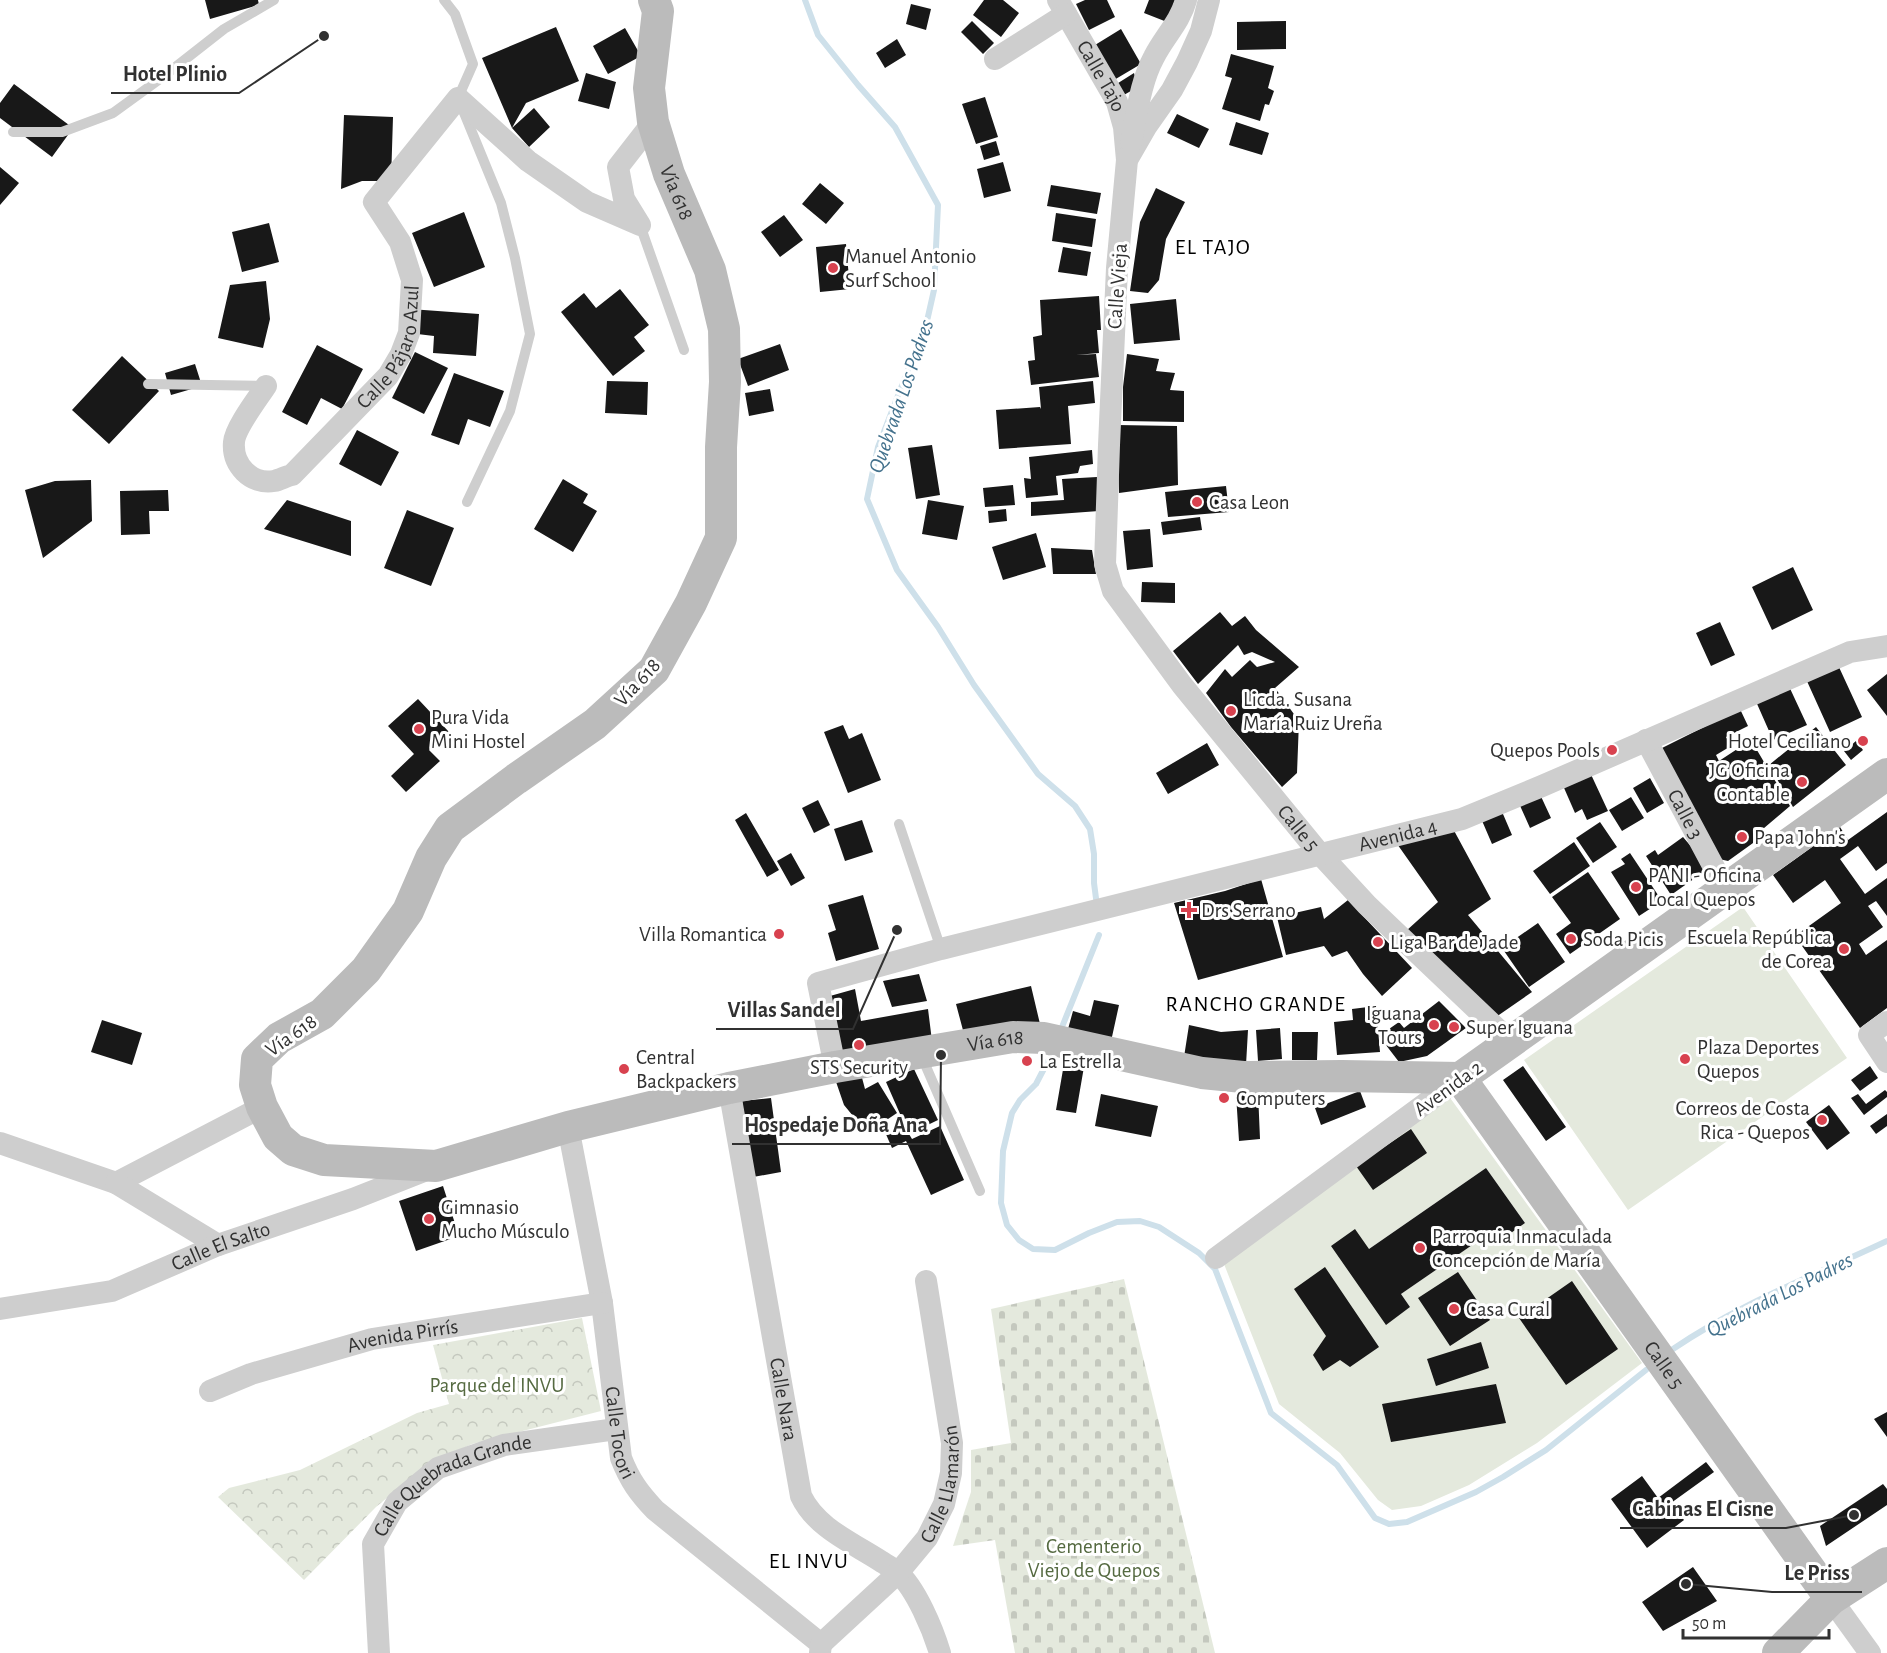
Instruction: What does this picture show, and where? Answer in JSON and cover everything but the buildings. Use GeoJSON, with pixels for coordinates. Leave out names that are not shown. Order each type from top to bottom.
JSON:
{"type":"FeatureCollection","features":[{"type":"Feature","properties":{"kind":"street","name":"Vía 618"},"geometry":{"type":"LineString","coordinates":[[654,0],[658,11],[649,88],[653,122],[669,174],[710,270],[724,329],[721,538],[691,603],[654,670],[596,724],[450,828],[430,858],[408,911],[366,970],[322,1014],[279,1038],[258,1059],[255,1084],[262,1107],[278,1137],[293,1150],[324,1160],[436,1166],[568,1127],[729,1088],[835,1067],[1013,1037],[1044,1038],[1202,1072],[1243,1077],[1460,1078]]}},
{"type":"Feature","properties":{"kind":"street"},"geometry":{"type":"LineString","coordinates":[[1127,160],[1143,82],[1154,56],[1173,29],[1186,0]]}},
{"type":"Feature","properties":{"kind":"street","name":"Calle Vieja"},"geometry":{"type":"LineString","coordinates":[[1113,591],[1106,564],[1109,445],[1117,268],[1127,160],[1146,127],[1172,90],[1187,62],[1201,31],[1209,0]]}},
{"type":"Feature","properties":{"kind":"street"},"geometry":{"type":"LineString","coordinates":[[995,59],[1062,7]]}},
{"type":"Feature","properties":{"kind":"street","name":"Calle Tajo"},"geometry":{"type":"LineString","coordinates":[[1062,7],[1117,102],[1124,128],[1127,160]]}},
{"type":"Feature","properties":{"kind":"street"},"geometry":{"type":"LineString","coordinates":[[458,98],[528,161],[586,202],[640,225]]}},
{"type":"Feature","properties":{"kind":"street","name":"Calle Pájaro Azul"},"geometry":{"type":"LineString","coordinates":[[266,386],[241,424],[234,441],[237,461],[247,475],[259,480],[274,481],[292,474],[388,376],[401,354],[409,333],[412,280],[400,242],[374,202],[458,98]]}},
{"type":"Feature","properties":{"kind":"street"},"geometry":{"type":"LineString","coordinates":[[640,225],[624,199],[618,167],[653,122]]}},
{"type":"Feature","properties":{"kind":"street","name":"Calle 5"},"geometry":{"type":"LineString","coordinates":[[1113,591],[1182,685],[1320,854],[1367,905],[1511,1042]]}},
{"type":"Feature","properties":{"kind":"street","name":"Avenida 4"},"geometry":{"type":"LineString","coordinates":[[835,1067],[818,983],[941,949],[1462,819],[1850,652],[1887,646]]}},
{"type":"Feature","properties":{"kind":"street","name":"Calle 3"},"geometry":{"type":"LineString","coordinates":[[1646,740],[1725,888]]}},
{"type":"Feature","properties":{"kind":"street","name":"Avenida 2"},"geometry":{"type":"LineString","coordinates":[[1216,1258],[1460,1078],[1887,774]]}},
{"type":"Feature","properties":{"kind":"street"},"geometry":{"type":"LineString","coordinates":[[1878,1028],[1887,1062]]}},
{"type":"Feature","properties":{"kind":"street","name":"Calle 5"},"geometry":{"type":"LineString","coordinates":[[1460,1078],[1870,1653]]}},
{"type":"Feature","properties":{"kind":"street","name":"Calle Nara"},"geometry":{"type":"LineString","coordinates":[[729,1088],[801,1496],[807,1509],[819,1522],[898,1572],[916,1598],[934,1632],[940,1653]]}},
{"type":"Feature","properties":{"kind":"street"},"geometry":{"type":"LineString","coordinates":[[116,1184],[262,1107]]}},
{"type":"Feature","properties":{"kind":"street","name":"Calle Tocori"},"geometry":{"type":"LineString","coordinates":[[568,1127],[602,1303],[616,1429],[621,1458],[628,1477],[655,1510],[821,1649]]}},
{"type":"Feature","properties":{"kind":"street"},"geometry":{"type":"LineString","coordinates":[[0,1143],[116,1184],[218,1245]]}},
{"type":"Feature","properties":{"kind":"street","name":"Calle El Salto"},"geometry":{"type":"LineString","coordinates":[[0,1310],[111,1291],[218,1245],[353,1199],[436,1166]]}},
{"type":"Feature","properties":{"kind":"street","name":"Calle Llamarón"},"geometry":{"type":"LineString","coordinates":[[821,1649],[898,1572],[927,1538],[944,1504],[951,1473],[952,1443],[926,1281]]}},
{"type":"Feature","properties":{"kind":"street","name":"Avenida Pirrís"},"geometry":{"type":"LineString","coordinates":[[210,1391],[250,1374],[372,1339],[602,1303]]}},
{"type":"Feature","properties":{"kind":"street","name":"Calle Quebrada Grande"},"geometry":{"type":"LineString","coordinates":[[379,1653],[374,1544],[397,1502],[438,1468],[504,1445],[616,1429]]}},
{"type":"Feature","properties":{"kind":"street"},"geometry":{"type":"LineString","coordinates":[[1778,1653],[1831,1599],[1887,1563]]}},
{"type":"Feature","properties":{"kind":"lane"},"geometry":{"type":"LineString","coordinates":[[13,132],[62,132],[114,113],[224,29],[274,0]]}},
{"type":"Feature","properties":{"kind":"lane"},"geometry":{"type":"LineString","coordinates":[[444,0],[455,14],[473,64],[458,98],[501,203],[530,334],[510,411],[467,502]]}},
{"type":"Feature","properties":{"kind":"lane"},"geometry":{"type":"LineString","coordinates":[[640,225],[684,350]]}},
{"type":"Feature","properties":{"kind":"lane"},"geometry":{"type":"LineString","coordinates":[[148,384],[266,386]]}},
{"type":"Feature","properties":{"kind":"lane"},"geometry":{"type":"LineString","coordinates":[[899,825],[941,949]]}},
{"type":"Feature","properties":{"kind":"lane"},"geometry":{"type":"LineString","coordinates":[[920,1052],[980,1191]]}},
{"type":"Feature","properties":{"kind":"green space","name":"Plaza Deportes Quepos"},"geometry":{"type":"Polygon","coordinates":[[[1743,907],[1847,1058],[1628,1210],[1524,1060],[1743,907]]]}},
{"type":"Feature","properties":{"kind":"green space"},"geometry":{"type":"Polygon","coordinates":[[[1448,1095],[1642,1363],[1537,1443],[1469,1485],[1421,1506],[1392,1510],[1378,1500],[1340,1453],[1279,1404],[1224,1264],[1448,1095]],[[1486,1168],[1369,1249],[1386,1324],[1410,1307],[1401,1294],[1494,1230],[1501,1240],[1525,1223],[1486,1168]]]}},
{"type":"Feature","properties":{"kind":"green space","name":"Cementerio Viejo de Quepos"},"geometry":{"type":"Polygon","coordinates":[[[1124,1279],[1215,1653],[1015,1653],[995,1540],[953,1546],[971,1492],[971,1450],[1011,1443],[991,1309],[1124,1279]]]}},
{"type":"Feature","properties":{"kind":"green space","name":"Parque del INVU"},"geometry":{"type":"Polygon","coordinates":[[[582,1318],[601,1411],[472,1444],[424,1467],[376,1507],[304,1580],[218,1497],[229,1488],[300,1470],[417,1413],[449,1404],[433,1345],[582,1318]]]}},
{"type":"Feature","properties":{"kind":"waterway","name":"Quebrada Los Padres"},"geometry":{"type":"LineString","coordinates":[[805,0],[818,35],[895,127],[938,205],[934,290],[927,321],[878,447],[867,499],[897,570],[938,627],[974,685],[1038,774],[1075,806],[1090,829],[1097,906]]}},
{"type":"Feature","properties":{"kind":"waterway","name":"Quebrada Los Padres"},"geometry":{"type":"LineString","coordinates":[[1060,1032],[1099,935]]}},
{"type":"Feature","properties":{"kind":"waterway","name":"Quebrada Los Padres"},"geometry":{"type":"LineString","coordinates":[[1048,1061],[1036,1084],[1020,1100],[1012,1113],[1003,1151],[1001,1203],[1007,1225],[1019,1240],[1033,1249],[1055,1250],[1117,1222],[1140,1221],[1159,1227],[1199,1253],[1215,1269],[1271,1413],[1337,1465],[1375,1518],[1389,1524],[1407,1522],[1476,1492],[1546,1450],[1646,1370]]}},
{"type":"Feature","properties":{"kind":"waterway","name":"Quebrada Los Padres"},"geometry":{"type":"LineString","coordinates":[[1673,1349],[1751,1304],[1887,1241]]}},
{"type":"Feature","properties":{"kind":"place","name":"Hotel Plinio"},"geometry":{"type":"Point","coordinates":[324,36]}},
{"type":"Feature","properties":{"kind":"place","name":"Manuel Antonio Surf School"},"geometry":{"type":"Point","coordinates":[833,268]}},
{"type":"Feature","properties":{"kind":"place","name":"Casa Leon"},"geometry":{"type":"Point","coordinates":[1197,502]}},
{"type":"Feature","properties":{"kind":"place","name":"Licda. Susana María Ruiz Ureña"},"geometry":{"type":"Point","coordinates":[1231,711]}},
{"type":"Feature","properties":{"kind":"place","name":"Pura Vida Mini Hostel"},"geometry":{"type":"Point","coordinates":[419,729]}},
{"type":"Feature","properties":{"kind":"place","name":"Hotel Ceciliano"},"geometry":{"type":"Point","coordinates":[1863,741]}},
{"type":"Feature","properties":{"kind":"place","name":"Quepos Pools"},"geometry":{"type":"Point","coordinates":[1612,750]}},
{"type":"Feature","properties":{"kind":"place","name":"JG Oficina Contable"},"geometry":{"type":"Point","coordinates":[1802,782]}},
{"type":"Feature","properties":{"kind":"place","name":"Papa John's"},"geometry":{"type":"Point","coordinates":[1742,837]}},
{"type":"Feature","properties":{"kind":"place","name":"PANI - Oficina Local Quepos"},"geometry":{"type":"Point","coordinates":[1636,887]}},
{"type":"Feature","properties":{"kind":"place","name":"Drs Serrano"},"geometry":{"type":"Point","coordinates":[1189,910]}},
{"type":"Feature","properties":{"kind":"place","name":"Villas Sandel"},"geometry":{"type":"Point","coordinates":[897,930]}},
{"type":"Feature","properties":{"kind":"place","name":"Villa Romantica"},"geometry":{"type":"Point","coordinates":[779,934]}},
{"type":"Feature","properties":{"kind":"place","name":"Soda Picis"},"geometry":{"type":"Point","coordinates":[1571,939]}},
{"type":"Feature","properties":{"kind":"place","name":"Liga Bar de Jade"},"geometry":{"type":"Point","coordinates":[1378,942]}},
{"type":"Feature","properties":{"kind":"place","name":"Escuela República de Corea"},"geometry":{"type":"Point","coordinates":[1844,949]}},
{"type":"Feature","properties":{"kind":"place","name":"Iguana Tours"},"geometry":{"type":"Point","coordinates":[1434,1025]}},
{"type":"Feature","properties":{"kind":"place","name":"Super Iguana"},"geometry":{"type":"Point","coordinates":[1454,1027]}},
{"type":"Feature","properties":{"kind":"place","name":"STS Security"},"geometry":{"type":"Point","coordinates":[859,1045]}},
{"type":"Feature","properties":{"kind":"place","name":"Hospedaje Doña Ana"},"geometry":{"type":"Point","coordinates":[941,1055]}},
{"type":"Feature","properties":{"kind":"place","name":"Plaza Deportes Quepos"},"geometry":{"type":"Point","coordinates":[1685,1059]}},
{"type":"Feature","properties":{"kind":"place","name":"La Estrella"},"geometry":{"type":"Point","coordinates":[1027,1061]}},
{"type":"Feature","properties":{"kind":"place","name":"Central Backpackers"},"geometry":{"type":"Point","coordinates":[624,1069]}},
{"type":"Feature","properties":{"kind":"place","name":"Computers"},"geometry":{"type":"Point","coordinates":[1224,1098]}},
{"type":"Feature","properties":{"kind":"place","name":"Correos de Costa Rica - Quepos"},"geometry":{"type":"Point","coordinates":[1822,1120]}},
{"type":"Feature","properties":{"kind":"place","name":"Gimnasio Mucho Músculo"},"geometry":{"type":"Point","coordinates":[429,1219]}},
{"type":"Feature","properties":{"kind":"place","name":"Parroquia Inmaculada Concepción de María"},"geometry":{"type":"Point","coordinates":[1420,1248]}},
{"type":"Feature","properties":{"kind":"place","name":"Casa Cural"},"geometry":{"type":"Point","coordinates":[1454,1309]}},
{"type":"Feature","properties":{"kind":"place","name":"Cabinas El Cisne"},"geometry":{"type":"Point","coordinates":[1854,1515]}},
{"type":"Feature","properties":{"kind":"place","name":"Le Priss"},"geometry":{"type":"Point","coordinates":[1686,1584]}},
{"type":"Feature","properties":{"kind":"district","name":"EL TAJO"},"geometry":{"type":"Point","coordinates":[1213,246]}},
{"type":"Feature","properties":{"kind":"district","name":"RANCHO GRANDE"},"geometry":{"type":"Point","coordinates":[1256,1003]}},
{"type":"Feature","properties":{"kind":"district","name":"EL INVU"},"geometry":{"type":"Point","coordinates":[809,1560]}}]}
